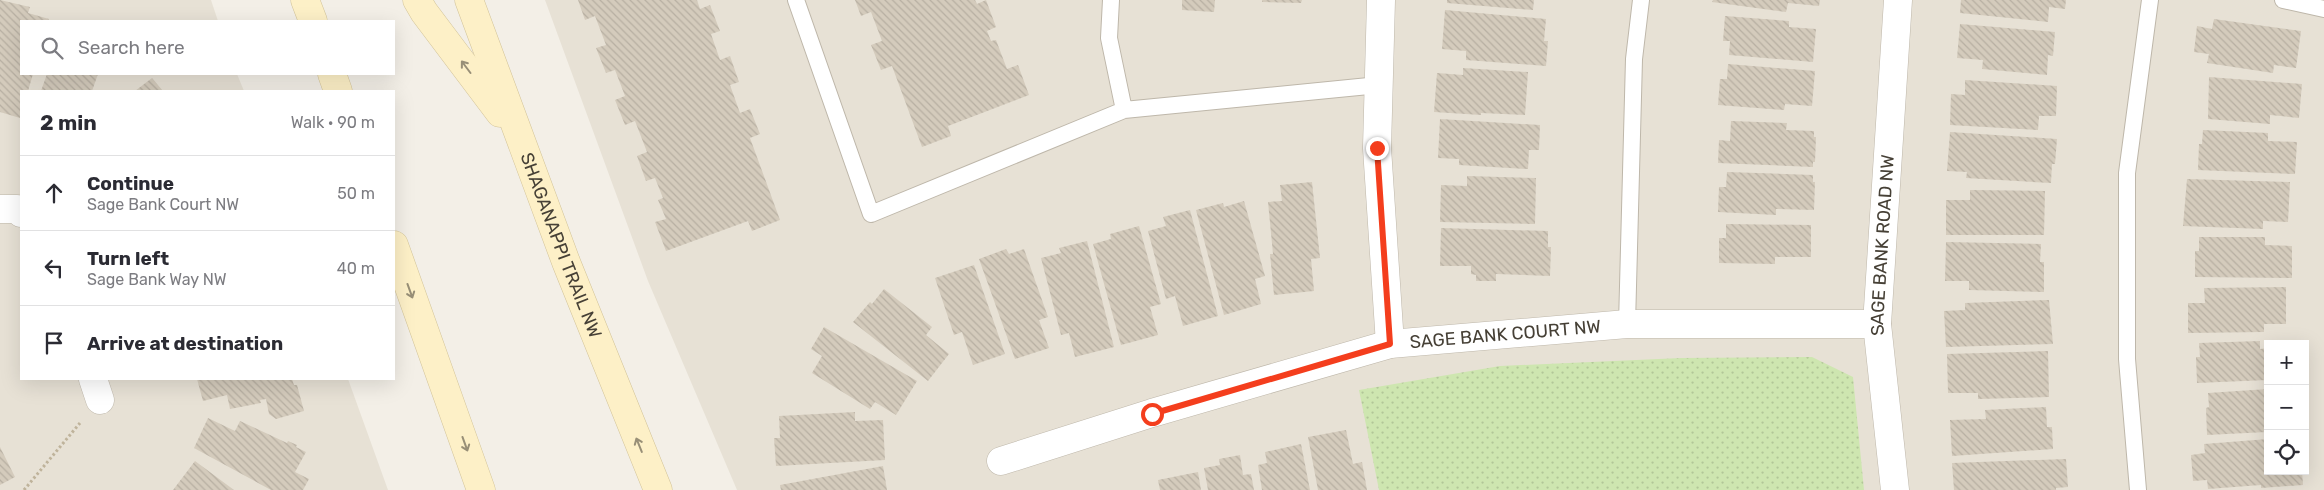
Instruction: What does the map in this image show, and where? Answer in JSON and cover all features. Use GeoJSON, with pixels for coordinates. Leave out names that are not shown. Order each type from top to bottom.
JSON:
{"type":"FeatureCollection","features":[{"type":"Feature","properties":{"kind":"main road"},"geometry":{"type":"LineString","coordinates":[[305,0],[313,20]]}},
{"type":"Feature","properties":{"kind":"main road"},"geometry":{"type":"LineString","coordinates":[[417,0],[424,12],[517,134]]}},
{"type":"Feature","properties":{"kind":"main road","name":"SHAGANAPPI TRAIL NW"},"geometry":{"type":"LineString","coordinates":[[469,0],[517,134],[658,490]]}},
{"type":"Feature","properties":{"kind":"main road"},"geometry":{"type":"LineString","coordinates":[[332,75],[338,90]]}},
{"type":"Feature","properties":{"kind":"main road"},"geometry":{"type":"LineString","coordinates":[[395,248],[482,490]]}},
{"type":"Feature","properties":{"kind":"street"},"geometry":{"type":"LineString","coordinates":[[1381,0],[1377,148],[1390,344]]}},
{"type":"Feature","properties":{"kind":"street","name":"SAGE BANK ROAD NW"},"geometry":{"type":"LineString","coordinates":[[1895,490],[1877,324],[1898,0]]}},
{"type":"Feature","properties":{"kind":"street"},"geometry":{"type":"LineString","coordinates":[[0,209],[17,209],[20,212]]}},
{"type":"Feature","properties":{"kind":"street","name":"SAGE BANK COURT NW"},"geometry":{"type":"LineString","coordinates":[[1001,461],[1162,411],[1390,344],[1627,324],[1877,324]]}},
{"type":"Feature","properties":{"kind":"lane"},"geometry":{"type":"LineString","coordinates":[[796,0],[871,214],[1124,110],[1378,85]]}},
{"type":"Feature","properties":{"kind":"lane"},"geometry":{"type":"LineString","coordinates":[[1111,0],[1109,38],[1124,110]]}},
{"type":"Feature","properties":{"kind":"lane"},"geometry":{"type":"LineString","coordinates":[[1627,324],[1634,59],[1641,0]]}},
{"type":"Feature","properties":{"kind":"lane"},"geometry":{"type":"LineString","coordinates":[[2138,490],[2127,359],[2127,173],[2150,0]]}},
{"type":"Feature","properties":{"kind":"lane"},"geometry":{"type":"LineString","coordinates":[[2283,0],[2324,9]]}},
{"type":"Feature","properties":{"kind":"path"},"geometry":{"type":"LineString","coordinates":[[24,490],[96,389]]}},
{"type":"Feature","properties":{"kind":"shaded area"},"geometry":{"type":"Polygon","coordinates":[[[0,0],[211,0],[218,20],[20,20],[20,75],[237,75],[244,90],[20,90],[20,380],[348,380],[388,490],[0,490],[0,0]]]}},
{"type":"Feature","properties":{"kind":"shaded area"},"geometry":{"type":"Polygon","coordinates":[[[545,0],[2324,0],[2324,490],[737,490],[648,281],[545,0]]]}},
{"type":"Feature","properties":{"kind":"green space"},"geometry":{"type":"Polygon","coordinates":[[[1812,357],[1853,377],[1864,490],[1379,490],[1359,390],[1500,366],[1681,358],[1812,357]]]}},
{"type":"Feature","properties":{"kind":"building"},"geometry":{"type":"Polygon","coordinates":[[[0,0],[30,7],[28,13],[49,19],[20,20],[20,75],[33,75],[28,90],[20,90],[20,118],[0,112],[0,0]]]}},
{"type":"Feature","properties":{"kind":"building"},"geometry":{"type":"Polygon","coordinates":[[[578,0],[697,0],[700,9],[710,5],[720,31],[711,34],[720,60],[730,56],[739,82],[730,85],[740,113],[750,109],[760,134],[750,138],[780,220],[752,231],[748,221],[666,251],[655,222],[666,219],[658,200],[663,198],[655,178],[646,181],[637,156],[647,152],[635,121],[625,125],[615,100],[625,96],[615,70],[606,73],[596,48],[606,45],[595,16],[585,20],[578,0]]]}},
{"type":"Feature","properties":{"kind":"building"},"geometry":{"type":"Polygon","coordinates":[[[855,0],[975,0],[977,4],[986,0],[996,27],[987,31],[991,41],[996,40],[1007,69],[1018,65],[1029,95],[948,126],[951,136],[922,147],[892,66],[881,70],[871,45],[882,41],[871,12],[861,16],[855,0]]]}},
{"type":"Feature","properties":{"kind":"building"},"geometry":{"type":"Polygon","coordinates":[[[1182,0],[1215,0],[1214,12],[1182,10],[1182,0]]]}},
{"type":"Feature","properties":{"kind":"building"},"geometry":{"type":"Polygon","coordinates":[[[1262,0],[1302,0],[1301,3],[1262,2],[1262,0]]]}},
{"type":"Feature","properties":{"kind":"building"},"geometry":{"type":"Polygon","coordinates":[[[1447,0],[1534,0],[1533,10],[1447,3],[1447,0]]]}},
{"type":"Feature","properties":{"kind":"building"},"geometry":{"type":"Polygon","coordinates":[[[1713,0],[1820,0],[1819,6],[1788,3],[1786,12],[1712,2],[1713,0]]]}},
{"type":"Feature","properties":{"kind":"building"},"geometry":{"type":"Polygon","coordinates":[[[1961,0],[2066,0],[2065,9],[2049,7],[2048,22],[1960,13],[1961,0]]]}},
{"type":"Feature","properties":{"kind":"building"},"geometry":{"type":"Polygon","coordinates":[[[1445,10],[1546,19],[1544,41],[1548,41],[1546,66],[1466,60],[1466,51],[1442,49],[1445,10]]]}},
{"type":"Feature","properties":{"kind":"building"},"geometry":{"type":"Polygon","coordinates":[[[1725,16],[1789,21],[1789,27],[1816,29],[1813,62],[1729,55],[1730,41],[1723,41],[1725,16]]]}},
{"type":"Feature","properties":{"kind":"building"},"geometry":{"type":"Polygon","coordinates":[[[2214,19],[2301,31],[2296,68],[2274,65],[2273,73],[2207,63],[2209,54],[2194,52],[2197,26],[2212,29],[2214,19]]]}},
{"type":"Feature","properties":{"kind":"building"},"geometry":{"type":"Polygon","coordinates":[[[1960,24],[2055,32],[2053,56],[2048,55],[2047,75],[1982,69],[1983,60],[1957,58],[1960,24]]]}},
{"type":"Feature","properties":{"kind":"building"},"geometry":{"type":"Polygon","coordinates":[[[1728,64],[1815,71],[1812,106],[1785,104],[1784,110],[1718,105],[1720,79],[1727,79],[1728,64]]]}},
{"type":"Feature","properties":{"kind":"building"},"geometry":{"type":"Polygon","coordinates":[[[1463,68],[1528,72],[1525,115],[1434,112],[1437,73],[1463,75],[1463,68]]]}},
{"type":"Feature","properties":{"kind":"building"},"geometry":{"type":"Polygon","coordinates":[[[47,75],[98,75],[92,90],[41,90],[47,75]]]}},
{"type":"Feature","properties":{"kind":"building"},"geometry":{"type":"Polygon","coordinates":[[[2209,77],[2302,84],[2299,118],[2270,115],[2270,124],[2208,119],[2209,77]]]}},
{"type":"Feature","properties":{"kind":"building"},"geometry":{"type":"Polygon","coordinates":[[[152,78],[162,90],[136,90],[152,78]]]}},
{"type":"Feature","properties":{"kind":"building"},"geometry":{"type":"Polygon","coordinates":[[[1965,80],[2057,86],[2056,116],[2039,116],[2038,130],[1950,125],[1951,94],[1965,95],[1965,80]]]}},
{"type":"Feature","properties":{"kind":"building"},"geometry":{"type":"Polygon","coordinates":[[[1440,119],[1540,125],[1539,150],[1529,150],[1528,169],[1459,165],[1459,159],[1438,158],[1440,119]]]}},
{"type":"Feature","properties":{"kind":"building"},"geometry":{"type":"Polygon","coordinates":[[[1731,121],[1787,123],[1786,130],[1814,131],[1814,137],[1816,137],[1813,167],[1718,163],[1719,140],[1730,141],[1731,121]]]}},
{"type":"Feature","properties":{"kind":"building"},"geometry":{"type":"Polygon","coordinates":[[[2203,130],[2268,133],[2268,141],[2297,142],[2295,174],[2198,170],[2199,144],[2202,144],[2203,130]]]}},
{"type":"Feature","properties":{"kind":"building"},"geometry":{"type":"Polygon","coordinates":[[[1950,132],[2057,139],[2055,164],[2052,164],[2051,183],[1966,178],[1967,172],[1947,171],[1950,132]]]}},
{"type":"Feature","properties":{"kind":"building"},"geometry":{"type":"Polygon","coordinates":[[[1727,172],[1813,175],[1813,182],[1815,182],[1814,210],[1776,209],[1776,215],[1718,212],[1719,187],[1726,187],[1727,172]]]}},
{"type":"Feature","properties":{"kind":"building"},"geometry":{"type":"Polygon","coordinates":[[[1467,176],[1536,178],[1535,224],[1440,222],[1441,185],[1467,186],[1467,176]]]}},
{"type":"Feature","properties":{"kind":"building"},"geometry":{"type":"Polygon","coordinates":[[[2187,179],[2290,182],[2288,222],[2263,221],[2263,229],[2183,226],[2187,179]]]}},
{"type":"Feature","properties":{"kind":"building"},"geometry":{"type":"Polygon","coordinates":[[[1312,182],[1320,258],[1311,259],[1314,291],[1274,295],[1270,254],[1273,254],[1268,202],[1282,201],[1280,185],[1312,182]]]}},
{"type":"Feature","properties":{"kind":"building"},"geometry":{"type":"Polygon","coordinates":[[[1970,190],[2045,191],[2044,235],[1946,235],[1946,200],[1970,200],[1970,190]]]}},
{"type":"Feature","properties":{"kind":"building"},"geometry":{"type":"Polygon","coordinates":[[[1244,201],[1265,276],[1255,279],[1261,304],[1224,315],[1196,210],[1223,203],[1224,207],[1244,201]]]}},
{"type":"Feature","properties":{"kind":"building"},"geometry":{"type":"Polygon","coordinates":[[[1190,210],[1218,316],[1183,326],[1175,296],[1166,299],[1148,231],[1166,226],[1163,217],[1190,210]]]}},
{"type":"Feature","properties":{"kind":"building"},"geometry":{"type":"Polygon","coordinates":[[[1726,224],[1811,225],[1811,257],[1775,257],[1775,264],[1719,263],[1719,238],[1726,238],[1726,224]]]}},
{"type":"Feature","properties":{"kind":"building"},"geometry":{"type":"Polygon","coordinates":[[[1139,226],[1161,304],[1150,307],[1158,335],[1121,345],[1093,244],[1111,239],[1110,234],[1139,226]]]}},
{"type":"Feature","properties":{"kind":"building"},"geometry":{"type":"Polygon","coordinates":[[[1441,228],[1548,231],[1548,247],[1551,247],[1550,276],[1496,274],[1496,281],[1476,281],[1476,275],[1471,274],[1471,266],[1440,266],[1441,228]]]}},
{"type":"Feature","properties":{"kind":"building"},"geometry":{"type":"Polygon","coordinates":[[[2199,237],[2265,237],[2265,245],[2292,246],[2292,278],[2195,277],[2195,251],[2199,251],[2199,237]]]}},
{"type":"Feature","properties":{"kind":"building"},"geometry":{"type":"Polygon","coordinates":[[[1087,241],[1114,347],[1075,357],[1069,333],[1061,335],[1041,258],[1061,253],[1059,248],[1087,241]]]}},
{"type":"Feature","properties":{"kind":"building"},"geometry":{"type":"Polygon","coordinates":[[[1946,242],[2041,244],[2040,262],[2044,262],[2044,292],[1969,290],[1969,281],[1945,281],[1946,242]]]}},
{"type":"Feature","properties":{"kind":"building"},"geometry":{"type":"Polygon","coordinates":[[[1006,249],[1009,254],[1024,249],[1048,317],[1039,320],[1049,348],[1015,359],[979,259],[1006,249]]]}},
{"type":"Feature","properties":{"kind":"building"},"geometry":{"type":"Polygon","coordinates":[[[974,265],[1005,354],[973,365],[962,332],[954,335],[935,278],[974,265]]]}},
{"type":"Feature","properties":{"kind":"building"},"geometry":{"type":"Polygon","coordinates":[[[2286,287],[2286,324],[2264,324],[2264,332],[2188,333],[2188,303],[2205,303],[2204,288],[2286,287]]]}},
{"type":"Feature","properties":{"kind":"building"},"geometry":{"type":"Polygon","coordinates":[[[884,289],[932,327],[926,335],[949,354],[928,381],[853,322],[870,302],[872,304],[884,289]]]}},
{"type":"Feature","properties":{"kind":"building"},"geometry":{"type":"Polygon","coordinates":[[[2049,300],[2053,344],[1946,347],[1944,311],[1965,310],[1965,303],[2049,300]]]}},
{"type":"Feature","properties":{"kind":"building"},"geometry":{"type":"Polygon","coordinates":[[[824,327],[917,381],[896,415],[875,402],[870,409],[812,373],[822,356],[811,349],[824,327]]]}},
{"type":"Feature","properties":{"kind":"building"},"geometry":{"type":"Polygon","coordinates":[[[2260,341],[2260,349],[2264,348],[2264,380],[2197,383],[2196,357],[2200,357],[2199,343],[2260,341]]]}},
{"type":"Feature","properties":{"kind":"building"},"geometry":{"type":"Polygon","coordinates":[[[2048,351],[2049,397],[1978,399],[1978,393],[1948,393],[1947,354],[2048,351]]]}},
{"type":"Feature","properties":{"kind":"building"},"geometry":{"type":"Polygon","coordinates":[[[197,380],[292,380],[294,385],[297,385],[304,411],[276,419],[269,414],[266,399],[260,400],[261,403],[230,409],[227,395],[203,401],[197,380]]]}},
{"type":"Feature","properties":{"kind":"building"},"geometry":{"type":"Polygon","coordinates":[[[2264,389],[2264,432],[2207,435],[2206,408],[2209,407],[2208,393],[2264,389]]]}},
{"type":"Feature","properties":{"kind":"building"},"geometry":{"type":"Polygon","coordinates":[[[2046,407],[2047,427],[2052,427],[2053,449],[1952,456],[1950,420],[1986,419],[1985,410],[2046,407]]]}},
{"type":"Feature","properties":{"kind":"building"},"geometry":{"type":"Polygon","coordinates":[[[855,412],[855,421],[883,420],[885,460],[776,466],[774,438],[780,438],[779,416],[855,412]]]}},
{"type":"Feature","properties":{"kind":"building"},"geometry":{"type":"Polygon","coordinates":[[[208,418],[235,431],[240,421],[287,443],[288,441],[297,445],[296,447],[306,452],[295,472],[309,479],[303,490],[271,490],[194,448],[208,418]]]}},
{"type":"Feature","properties":{"kind":"building"},"geometry":{"type":"Polygon","coordinates":[[[1346,430],[1353,464],[1362,462],[1367,490],[1318,490],[1308,437],[1346,430]]]}},
{"type":"Feature","properties":{"kind":"building"},"geometry":{"type":"Polygon","coordinates":[[[2264,439],[2264,475],[2302,475],[2303,485],[2261,488],[2261,485],[2208,489],[2207,480],[2193,481],[2191,455],[2205,453],[2204,444],[2264,439]]]}},
{"type":"Feature","properties":{"kind":"building"},"geometry":{"type":"Polygon","coordinates":[[[1301,444],[1310,490],[1262,490],[1258,465],[1267,463],[1265,452],[1301,444]]]}},
{"type":"Feature","properties":{"kind":"building"},"geometry":{"type":"Polygon","coordinates":[[[0,447],[15,477],[0,485],[0,447]]]}},
{"type":"Feature","properties":{"kind":"building"},"geometry":{"type":"Polygon","coordinates":[[[1240,455],[1243,475],[1251,474],[1254,490],[1208,490],[1204,468],[1220,465],[1219,459],[1240,455]]]}},
{"type":"Feature","properties":{"kind":"building"},"geometry":{"type":"Polygon","coordinates":[[[2066,459],[2068,487],[2056,488],[2056,490],[1954,490],[1952,463],[2066,459]]]}},
{"type":"Feature","properties":{"kind":"building"},"geometry":{"type":"Polygon","coordinates":[[[195,461],[234,490],[173,490],[195,461]]]}},
{"type":"Feature","properties":{"kind":"building"},"geometry":{"type":"Polygon","coordinates":[[[883,466],[887,490],[781,490],[780,485],[883,466]]]}},
{"type":"Feature","properties":{"kind":"building"},"geometry":{"type":"Polygon","coordinates":[[[1198,472],[1201,490],[1160,490],[1158,480],[1198,472]]]}},
{"type":"Feature","properties":{"kind":"route"},"geometry":{"type":"LineString","coordinates":[[1152,414],[1390,344],[1377,148]]}}]}
